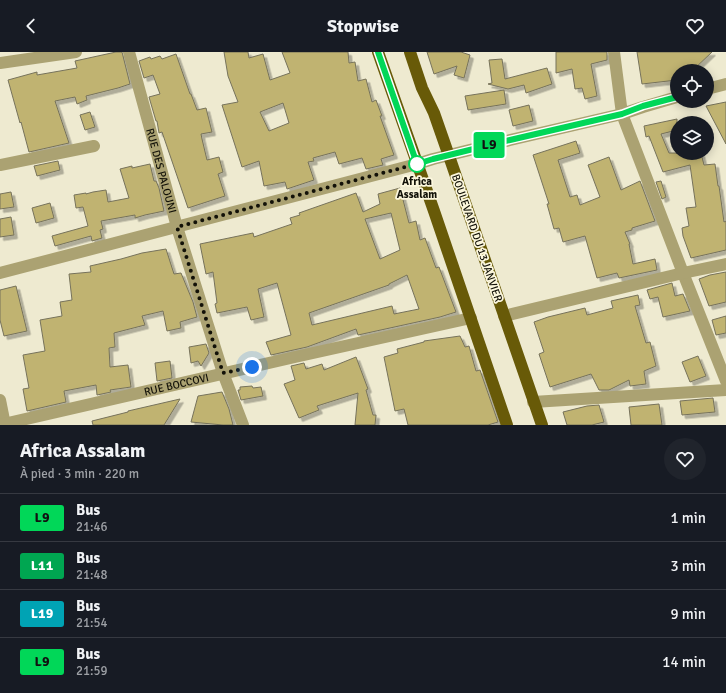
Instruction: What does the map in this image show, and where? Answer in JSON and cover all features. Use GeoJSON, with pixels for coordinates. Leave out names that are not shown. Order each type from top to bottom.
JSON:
{"type":"FeatureCollection","features":[{"type":"Feature","properties":{"kind":"highway"},"geometry":{"type":"LineString","coordinates":[[378,52],[507,425]]}},
{"type":"Feature","properties":{"kind":"highway","name":"BOULEVARD DU 13 JANVIER"},"geometry":{"type":"LineString","coordinates":[[410,52],[422,88],[434,113],[542,425]]}},
{"type":"Feature","properties":{"kind":"street"},"geometry":{"type":"LineString","coordinates":[[0,63],[76,52]]}},
{"type":"Feature","properties":{"kind":"street","name":"RUE DES PALOUNI"},"geometry":{"type":"LineString","coordinates":[[129,52],[177,227],[223,373],[243,425]]}},
{"type":"Feature","properties":{"kind":"street"},"geometry":{"type":"LineString","coordinates":[[614,52],[622,114],[726,381]]}},
{"type":"Feature","properties":{"kind":"street"},"geometry":{"type":"LineString","coordinates":[[714,87],[726,84]]}},
{"type":"Feature","properties":{"kind":"street"},"geometry":{"type":"LineString","coordinates":[[0,273],[510,140],[622,114],[643,106],[670,99]]}},
{"type":"Feature","properties":{"kind":"street"},"geometry":{"type":"LineString","coordinates":[[0,166],[94,146]]}},
{"type":"Feature","properties":{"kind":"street"},"geometry":{"type":"LineString","coordinates":[[504,316],[726,264]]}},
{"type":"Feature","properties":{"kind":"street","name":"RUE BOCCOVI"},"geometry":{"type":"LineString","coordinates":[[3,424],[471,318]]}},
{"type":"Feature","properties":{"kind":"street"},"geometry":{"type":"LineString","coordinates":[[533,402],[726,390]]}},
{"type":"Feature","properties":{"kind":"street"},"geometry":{"type":"LineString","coordinates":[[0,400],[3,424]]}},
{"type":"Feature","properties":{"kind":"building"},"geometry":{"type":"Polygon","coordinates":[[[122,52],[130,84],[86,96],[87,100],[77,104],[75,97],[55,101],[69,143],[29,152],[8,80],[37,72],[37,75],[77,68],[75,61],[122,52]]]}},
{"type":"Feature","properties":{"kind":"building"},"geometry":{"type":"Polygon","coordinates":[[[224,52],[248,52],[249,58],[263,54],[270,80],[290,73],[282,52],[348,52],[349,63],[355,62],[358,81],[366,79],[372,102],[376,100],[394,155],[381,159],[383,165],[366,169],[362,158],[339,164],[335,152],[313,158],[314,161],[308,162],[314,180],[287,189],[285,182],[264,186],[259,161],[242,167],[222,105],[238,102],[228,76],[224,52]],[[283,103],[260,112],[269,131],[289,123],[283,103]]]}},
{"type":"Feature","properties":{"kind":"building"},"geometry":{"type":"Polygon","coordinates":[[[427,52],[461,52],[470,55],[464,78],[454,75],[457,66],[434,74],[427,52]]]}},
{"type":"Feature","properties":{"kind":"building"},"geometry":{"type":"Polygon","coordinates":[[[556,52],[607,52],[607,60],[591,64],[597,96],[585,99],[582,88],[575,89],[572,69],[556,73],[556,52]]]}},
{"type":"Feature","properties":{"kind":"building"},"geometry":{"type":"Polygon","coordinates":[[[637,52],[712,52],[699,64],[670,64],[670,81],[642,84],[637,52]]]}},
{"type":"Feature","properties":{"kind":"building"},"geometry":{"type":"Polygon","coordinates":[[[176,54],[197,110],[206,108],[212,132],[201,134],[202,139],[207,160],[219,157],[223,172],[218,174],[225,196],[188,208],[162,132],[159,133],[157,121],[149,97],[160,94],[153,75],[144,78],[139,61],[150,57],[151,59],[160,56],[162,59],[176,54]]]}},
{"type":"Feature","properties":{"kind":"building"},"geometry":{"type":"Polygon","coordinates":[[[502,59],[505,79],[547,68],[552,84],[526,93],[524,85],[508,89],[488,84],[492,83],[489,60],[502,59]]]}},
{"type":"Feature","properties":{"kind":"building"},"geometry":{"type":"Polygon","coordinates":[[[504,90],[506,104],[468,110],[465,96],[504,90]]]}},
{"type":"Feature","properties":{"kind":"building"},"geometry":{"type":"Polygon","coordinates":[[[726,102],[726,144],[714,121],[714,116],[711,116],[707,108],[714,108],[714,104],[726,102]]]}},
{"type":"Feature","properties":{"kind":"building"},"geometry":{"type":"Polygon","coordinates":[[[529,105],[533,121],[513,126],[509,110],[529,105]]]}},
{"type":"Feature","properties":{"kind":"building"},"geometry":{"type":"Polygon","coordinates":[[[90,112],[95,127],[85,130],[80,115],[90,112]]]}},
{"type":"Feature","properties":{"kind":"building"},"geometry":{"type":"Polygon","coordinates":[[[670,120],[670,132],[661,134],[670,153],[670,160],[703,160],[704,165],[715,164],[724,222],[726,221],[726,250],[691,258],[683,236],[682,228],[689,226],[686,208],[696,207],[690,165],[663,172],[649,136],[646,137],[644,126],[670,120]]]}},
{"type":"Feature","properties":{"kind":"building"},"geometry":{"type":"Polygon","coordinates":[[[576,141],[580,153],[558,160],[570,197],[577,195],[580,205],[600,197],[588,165],[609,157],[621,190],[640,181],[655,221],[632,228],[632,230],[625,232],[630,244],[633,264],[655,259],[657,270],[619,278],[617,273],[597,278],[585,236],[563,242],[559,228],[554,229],[547,204],[549,204],[533,155],[576,141]]]}},
{"type":"Feature","properties":{"kind":"building"},"geometry":{"type":"Polygon","coordinates":[[[58,161],[60,170],[37,176],[34,166],[58,161]]]}},
{"type":"Feature","properties":{"kind":"building"},"geometry":{"type":"Polygon","coordinates":[[[150,164],[154,181],[156,181],[159,188],[164,211],[135,218],[135,215],[101,221],[103,229],[100,230],[102,238],[92,241],[91,236],[55,246],[52,236],[88,226],[83,207],[76,208],[74,195],[106,190],[108,202],[129,198],[120,169],[150,164]]]}},
{"type":"Feature","properties":{"kind":"building"},"geometry":{"type":"Polygon","coordinates":[[[661,181],[666,197],[662,199],[656,182],[661,181]]]}},
{"type":"Feature","properties":{"kind":"building"},"geometry":{"type":"Polygon","coordinates":[[[400,188],[409,223],[416,221],[420,240],[425,238],[436,268],[439,267],[456,312],[440,317],[358,335],[356,329],[307,347],[271,355],[266,342],[291,335],[277,283],[258,289],[264,317],[251,320],[247,307],[217,313],[213,272],[206,274],[200,244],[253,233],[254,237],[292,224],[290,218],[300,215],[299,213],[356,193],[363,212],[380,204],[378,194],[400,188]],[[391,213],[365,219],[380,259],[400,250],[391,213]],[[407,275],[389,285],[309,313],[312,325],[392,306],[394,314],[419,309],[407,275]]]}},
{"type":"Feature","properties":{"kind":"building"},"geometry":{"type":"Polygon","coordinates":[[[11,192],[14,207],[0,209],[0,194],[11,192]]]}},
{"type":"Feature","properties":{"kind":"building"},"geometry":{"type":"Polygon","coordinates":[[[50,203],[54,218],[36,223],[32,208],[50,203]]]}},
{"type":"Feature","properties":{"kind":"building"},"geometry":{"type":"Polygon","coordinates":[[[11,217],[14,235],[0,237],[0,219],[11,217]]]}},
{"type":"Feature","properties":{"kind":"building"},"geometry":{"type":"Polygon","coordinates":[[[166,249],[174,274],[181,273],[193,302],[197,317],[180,322],[181,328],[167,331],[163,311],[142,316],[145,325],[114,333],[115,347],[109,348],[110,367],[128,365],[131,387],[110,390],[111,392],[97,395],[96,385],[64,391],[66,402],[27,411],[23,389],[29,388],[23,355],[45,351],[40,320],[62,316],[60,302],[72,300],[69,274],[91,272],[90,266],[142,253],[166,249]]]}},
{"type":"Feature","properties":{"kind":"building"},"geometry":{"type":"Polygon","coordinates":[[[726,272],[726,302],[709,306],[699,279],[726,272]]]}},
{"type":"Feature","properties":{"kind":"building"},"geometry":{"type":"Polygon","coordinates":[[[672,283],[675,296],[683,294],[690,311],[663,317],[658,297],[650,299],[647,290],[672,283]]]}},
{"type":"Feature","properties":{"kind":"building"},"geometry":{"type":"Polygon","coordinates":[[[16,286],[27,331],[4,336],[0,320],[0,290],[16,286]]]}},
{"type":"Feature","properties":{"kind":"building"},"geometry":{"type":"Polygon","coordinates":[[[638,295],[640,305],[635,306],[646,343],[650,342],[656,366],[644,371],[646,384],[630,386],[629,380],[609,390],[599,390],[591,374],[550,387],[539,354],[544,352],[534,322],[585,308],[587,315],[613,308],[611,301],[638,295]]]}},
{"type":"Feature","properties":{"kind":"building"},"geometry":{"type":"Polygon","coordinates":[[[726,316],[726,333],[716,335],[712,320],[726,316]]]}},
{"type":"Feature","properties":{"kind":"building"},"geometry":{"type":"Polygon","coordinates":[[[460,336],[465,347],[469,346],[476,371],[480,370],[498,422],[488,425],[408,425],[404,409],[395,411],[384,357],[398,353],[397,349],[424,341],[460,336]]]}},
{"type":"Feature","properties":{"kind":"building"},"geometry":{"type":"Polygon","coordinates":[[[206,344],[209,353],[201,366],[198,361],[191,363],[189,347],[206,344]]]}},
{"type":"Feature","properties":{"kind":"building"},"geometry":{"type":"Polygon","coordinates":[[[698,356],[706,376],[690,382],[682,362],[698,356]]]}},
{"type":"Feature","properties":{"kind":"building"},"geometry":{"type":"Polygon","coordinates":[[[356,357],[368,389],[366,390],[373,415],[376,415],[375,425],[355,425],[358,393],[317,406],[319,410],[299,418],[284,384],[295,380],[291,366],[304,363],[306,369],[322,364],[324,370],[356,357]]]}},
{"type":"Feature","properties":{"kind":"building"},"geometry":{"type":"Polygon","coordinates":[[[170,361],[172,378],[157,381],[155,363],[170,361]]]}},
{"type":"Feature","properties":{"kind":"building"},"geometry":{"type":"Polygon","coordinates":[[[252,386],[253,388],[261,387],[263,396],[241,400],[238,390],[240,390],[240,387],[252,386]]]}},
{"type":"Feature","properties":{"kind":"building"},"geometry":{"type":"Polygon","coordinates":[[[222,392],[229,409],[233,425],[191,422],[198,396],[222,392]]]}},
{"type":"Feature","properties":{"kind":"building"},"geometry":{"type":"Polygon","coordinates":[[[713,398],[715,412],[682,415],[680,401],[713,398]]]}},
{"type":"Feature","properties":{"kind":"building"},"geometry":{"type":"Polygon","coordinates":[[[180,399],[164,425],[93,425],[92,421],[180,399]]]}},
{"type":"Feature","properties":{"kind":"building"},"geometry":{"type":"Polygon","coordinates":[[[659,404],[662,425],[631,425],[629,407],[659,404]]]}},
{"type":"Feature","properties":{"kind":"building"},"geometry":{"type":"Polygon","coordinates":[[[599,405],[604,422],[592,425],[567,425],[563,412],[587,406],[599,405]]]}},
{"type":"Feature","properties":{"kind":"bus line","name":"L9"},"geometry":{"type":"LineString","coordinates":[[378,52],[417,164],[510,140],[622,114],[643,106],[670,99]]}},
{"type":"Feature","properties":{"kind":"place","name":"Africa Assalam"},"geometry":{"type":"Point","coordinates":[417,164]}},
{"type":"Feature","properties":{"kind":"route"},"geometry":{"type":"LineString","coordinates":[[252,367],[223,373],[177,227],[417,164]]}}]}
